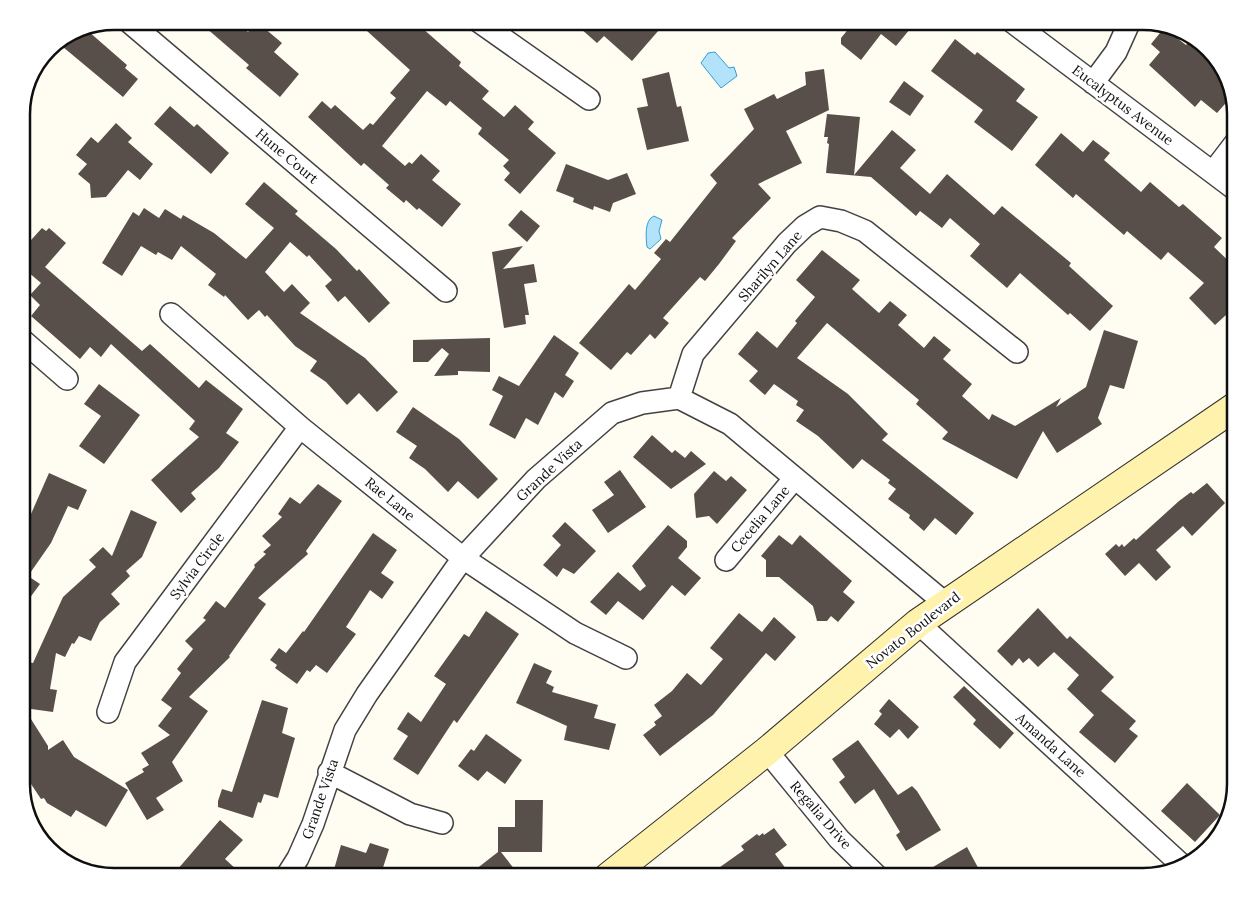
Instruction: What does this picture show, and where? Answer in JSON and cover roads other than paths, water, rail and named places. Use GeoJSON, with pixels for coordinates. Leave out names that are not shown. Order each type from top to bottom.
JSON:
{"type":"FeatureCollection","features":[{"type":"Feature","properties":{"kind":"main road","name":"Novato Boulevard"},"geometry":{"type":"LineString","coordinates":[[619,868],[767,751],[944,603],[1227,412]]}},
{"type":"Feature","properties":{"kind":"street","name":"Hune Court"},"geometry":{"type":"LineString","coordinates":[[139,30],[446,291]]}},
{"type":"Feature","properties":{"kind":"street"},"geometry":{"type":"LineString","coordinates":[[491,30],[589,99]]}},
{"type":"Feature","properties":{"kind":"street","name":"Eucalyptus Avenue"},"geometry":{"type":"LineString","coordinates":[[1023,30],[1227,183]]}},
{"type":"Feature","properties":{"kind":"street"},"geometry":{"type":"LineString","coordinates":[[1093,83],[1116,52],[1126,30]]}},
{"type":"Feature","properties":{"kind":"street"},"geometry":{"type":"LineString","coordinates":[[1213,172],[1227,154]]}},
{"type":"Feature","properties":{"kind":"street","name":"Sharilyn Lane"},"geometry":{"type":"LineString","coordinates":[[679,398],[693,354],[787,243],[806,226],[820,217],[841,221],[865,231],[1017,352]]}},
{"type":"Feature","properties":{"kind":"street","name":"Rae Lane"},"geometry":{"type":"LineString","coordinates":[[171,314],[300,427],[463,558],[575,633],[626,658]]}},
{"type":"Feature","properties":{"kind":"street"},"geometry":{"type":"LineString","coordinates":[[30,346],[67,379]]}},
{"type":"Feature","properties":{"kind":"street"},"geometry":{"type":"LineString","coordinates":[[679,398],[730,424],[944,603]]}},
{"type":"Feature","properties":{"kind":"street","name":"Grande Vista"},"geometry":{"type":"LineString","coordinates":[[292,868],[313,824],[329,772],[345,730],[367,694],[463,558],[536,480],[612,413],[642,403],[679,398]]}},
{"type":"Feature","properties":{"kind":"street","name":"Sylvia Circle"},"geometry":{"type":"LineString","coordinates":[[108,712],[125,662],[300,427]]}},
{"type":"Feature","properties":{"kind":"street","name":"Cecelia Lane"},"geometry":{"type":"LineString","coordinates":[[726,560],[794,479]]}},
{"type":"Feature","properties":{"kind":"street","name":"Amanda Lane"},"geometry":{"type":"LineString","coordinates":[[918,623],[1177,861]]}},
{"type":"Feature","properties":{"kind":"street","name":"Regalia Drive"},"geometry":{"type":"LineString","coordinates":[[767,751],[839,839],[869,868]]}},
{"type":"Feature","properties":{"kind":"street"},"geometry":{"type":"LineString","coordinates":[[329,772],[410,814],[442,823]]}},
{"type":"Feature","properties":{"kind":"water"},"geometry":{"type":"Polygon","coordinates":[[[715,52],[729,68],[734,67],[737,76],[721,88],[701,63],[708,53],[715,52]]]}},
{"type":"Feature","properties":{"kind":"water"},"geometry":{"type":"Polygon","coordinates":[[[654,216],[662,220],[659,231],[661,239],[650,249],[647,247],[646,230],[649,221],[654,216]]]}}]}
